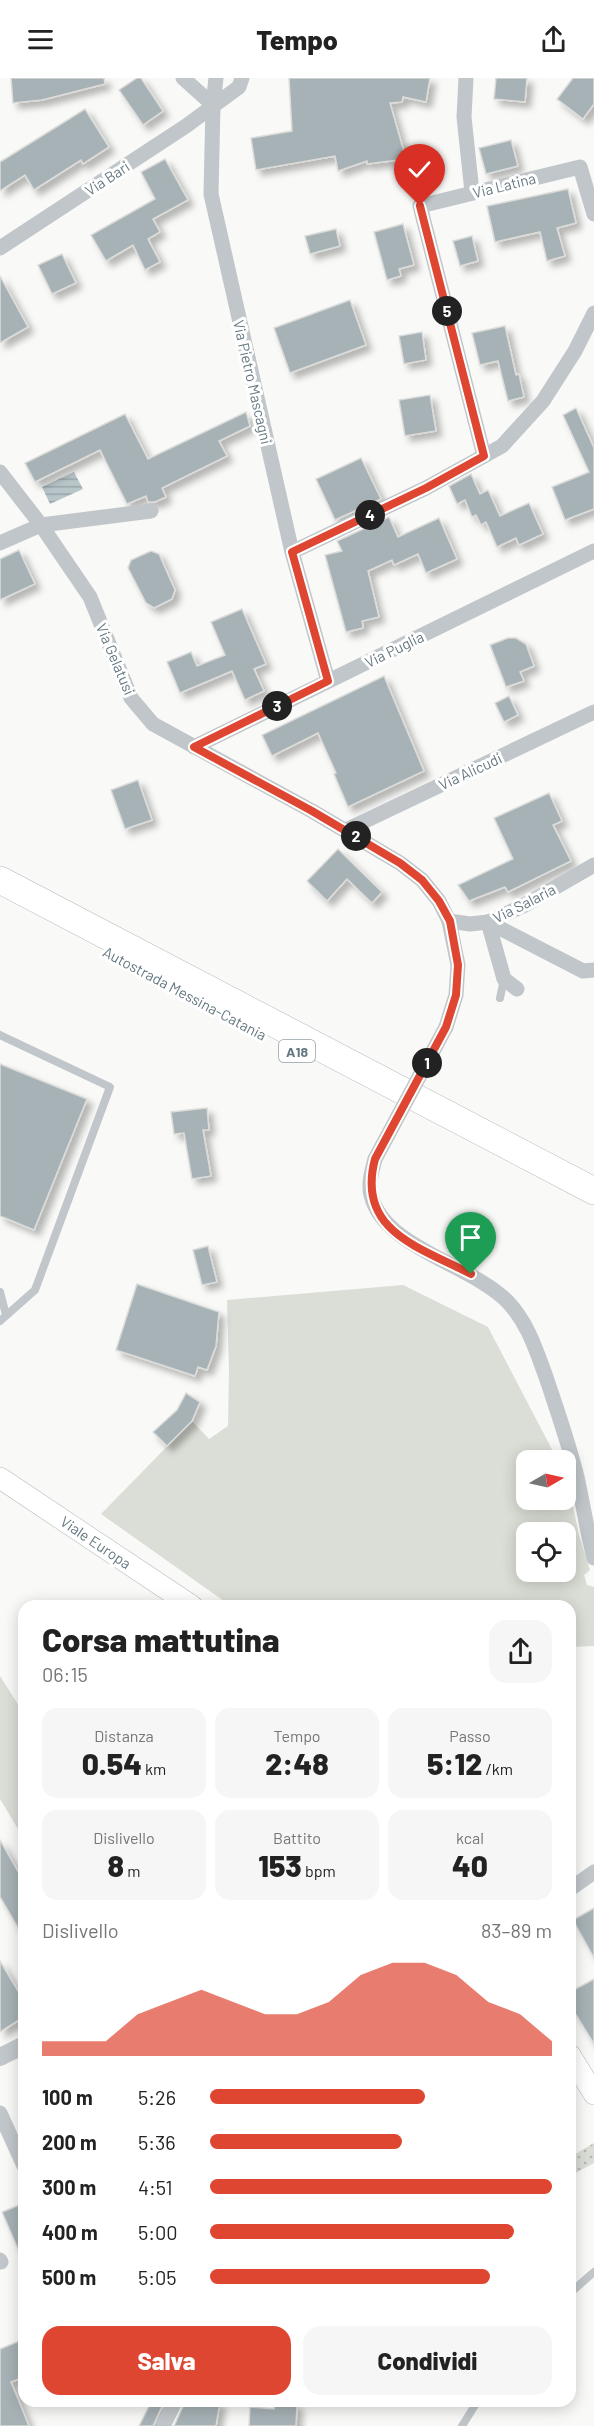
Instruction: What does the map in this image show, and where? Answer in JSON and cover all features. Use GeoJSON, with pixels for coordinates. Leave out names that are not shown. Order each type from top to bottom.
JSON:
{"type":"FeatureCollection","features":[{"type":"Feature","properties":{"kind":"highway","name":"Autostrada Messina-Catania"},"geometry":{"type":"LineString","coordinates":[[0,865],[594,1175]]}},
{"type":"Feature","properties":{"kind":"highway"},"geometry":{"type":"LineString","coordinates":[[0,880],[594,1191]]}},
{"type":"Feature","properties":{"kind":"highway","name":"Autostrada Messina-Catania"},"geometry":{"type":"LineString","coordinates":[[0,896],[594,1206]]}},
{"type":"Feature","properties":{"kind":"main road","name":"Viale Europa"},"geometry":{"type":"LineString","coordinates":[[0,1478],[183,1600]]}},
{"type":"Feature","properties":{"kind":"main road"},"geometry":{"type":"LineString","coordinates":[[576,2065],[594,2094]]}},
{"type":"Feature","properties":{"kind":"street"},"geometry":{"type":"LineString","coordinates":[[183,78],[213,105]]}},
{"type":"Feature","properties":{"kind":"street","name":"Via Pietro Mascagni"},"geometry":{"type":"LineString","coordinates":[[216,78],[213,105],[211,194],[292,552],[328,681]]}},
{"type":"Feature","properties":{"kind":"street","name":"Via Bari"},"geometry":{"type":"LineString","coordinates":[[0,248],[186,126],[239,87],[242,78]]}},
{"type":"Feature","properties":{"kind":"street"},"geometry":{"type":"LineString","coordinates":[[466,78],[464,117],[472,192]]}},
{"type":"Feature","properties":{"kind":"street","name":"Via Latina"},"geometry":{"type":"LineString","coordinates":[[484,456],[420,206],[580,166],[594,214]]}},
{"type":"Feature","properties":{"kind":"street"},"geometry":{"type":"LineString","coordinates":[[292,552],[426,488],[502,446],[543,401],[575,351],[594,313]]}},
{"type":"Feature","properties":{"kind":"street","name":"Via Gelatusi"},"geometry":{"type":"LineString","coordinates":[[0,472],[41,525],[90,597],[131,698],[153,724],[346,830],[400,863],[422,880],[439,901],[450,921],[458,965],[456,995],[446,1027],[375,1159],[370,1178],[370,1193],[376,1210],[386,1225],[401,1237],[488,1285],[522,1318],[531,1336],[554,1400],[576,1476],[594,1558]]}},
{"type":"Feature","properties":{"kind":"street"},"geometry":{"type":"LineString","coordinates":[[0,543],[41,525],[151,511]]}},
{"type":"Feature","properties":{"kind":"street","name":"Via Puglia"},"geometry":{"type":"LineString","coordinates":[[194,747],[594,551]]}},
{"type":"Feature","properties":{"kind":"street","name":"Via Alicudi"},"geometry":{"type":"LineString","coordinates":[[346,830],[594,712]]}},
{"type":"Feature","properties":{"kind":"street","name":"Via Salaria"},"geometry":{"type":"LineString","coordinates":[[450,921],[470,924],[488,922],[523,906],[594,865]]}},
{"type":"Feature","properties":{"kind":"street"},"geometry":{"type":"LineString","coordinates":[[488,922],[583,971],[594,970]]}},
{"type":"Feature","properties":{"kind":"street"},"geometry":{"type":"LineString","coordinates":[[488,922],[504,979],[518,989]]}},
{"type":"Feature","properties":{"kind":"street"},"geometry":{"type":"LineString","coordinates":[[576,1885],[594,1872]]}},
{"type":"Feature","properties":{"kind":"street"},"geometry":{"type":"LineString","coordinates":[[0,2057],[18,2048]]}},
{"type":"Feature","properties":{"kind":"street"},"geometry":{"type":"LineString","coordinates":[[0,2113],[18,2153]]}},
{"type":"Feature","properties":{"kind":"street"},"geometry":{"type":"LineString","coordinates":[[163,2426],[172,2407]]}},
{"type":"Feature","properties":{"kind":"lane"},"geometry":{"type":"LineString","coordinates":[[500,998],[504,979]]}},
{"type":"Feature","properties":{"kind":"lane"},"geometry":{"type":"LineString","coordinates":[[0,1035],[110,1087],[35,1290],[3,1318]]}},
{"type":"Feature","properties":{"kind":"lane"},"geometry":{"type":"LineString","coordinates":[[0,1292],[3,1318]]}},
{"type":"Feature","properties":{"kind":"lane"},"geometry":{"type":"LineString","coordinates":[[576,2288],[593,2273]]}},
{"type":"Feature","properties":{"kind":"lane"},"geometry":{"type":"LineString","coordinates":[[462,2426],[474,2407]]}},
{"type":"Feature","properties":{"kind":"shaded area"},"geometry":{"type":"Polygon","coordinates":[[[74,472],[83,489],[50,504],[42,487],[74,472]]]}},
{"type":"Feature","properties":{"kind":"shaded area"},"geometry":{"type":"Polygon","coordinates":[[[403,1285],[488,1327],[552,1450],[516,1450],[516,1510],[574,1510],[590,1570],[584,1575],[587,1585],[594,1587],[594,1646],[576,1647],[576,1600],[223,1600],[101,1514],[192,1421],[209,1439],[228,1426],[227,1300],[403,1285]]]}},
{"type":"Feature","properties":{"kind":"shaded area"},"geometry":{"type":"Polygon","coordinates":[[[0,1676],[18,1704],[18,1829],[0,1799],[0,1676]]]}},
{"type":"Feature","properties":{"kind":"shaded area"},"geometry":{"type":"Polygon","coordinates":[[[594,2143],[594,2163],[576,2173],[576,2154],[594,2143]]]}},
{"type":"Feature","properties":{"kind":"building"},"geometry":{"type":"Polygon","coordinates":[[[11,78],[104,78],[105,84],[42,100],[13,103],[11,78]]]}},
{"type":"Feature","properties":{"kind":"building"},"geometry":{"type":"Polygon","coordinates":[[[137,78],[141,78],[163,111],[143,125],[119,90],[137,78]]]}},
{"type":"Feature","properties":{"kind":"building"},"geometry":{"type":"Polygon","coordinates":[[[289,78],[430,78],[426,102],[403,97],[402,102],[390,103],[406,159],[367,164],[367,161],[338,171],[335,156],[256,170],[251,138],[292,131],[289,78]]]}},
{"type":"Feature","properties":{"kind":"building"},"geometry":{"type":"Polygon","coordinates":[[[496,78],[527,78],[525,102],[494,99],[496,78]]]}},
{"type":"Feature","properties":{"kind":"building"},"geometry":{"type":"Polygon","coordinates":[[[573,78],[594,78],[594,104],[583,119],[557,99],[573,78]]]}},
{"type":"Feature","properties":{"kind":"building"},"geometry":{"type":"Polygon","coordinates":[[[85,109],[109,147],[83,164],[81,160],[34,190],[25,175],[0,191],[0,162],[85,109]]]}},
{"type":"Feature","properties":{"kind":"building"},"geometry":{"type":"Polygon","coordinates":[[[511,140],[518,166],[486,174],[479,148],[511,140]]]}},
{"type":"Feature","properties":{"kind":"building"},"geometry":{"type":"Polygon","coordinates":[[[165,159],[188,200],[153,219],[160,232],[148,239],[160,262],[145,270],[133,245],[106,261],[91,235],[155,199],[141,172],[165,159]]]}},
{"type":"Feature","properties":{"kind":"building"},"geometry":{"type":"Polygon","coordinates":[[[568,189],[576,223],[557,228],[565,256],[547,261],[540,232],[495,242],[487,206],[568,189]]]}},
{"type":"Feature","properties":{"kind":"building"},"geometry":{"type":"Polygon","coordinates":[[[403,224],[414,265],[399,269],[401,276],[387,280],[374,232],[403,224]]]}},
{"type":"Feature","properties":{"kind":"building"},"geometry":{"type":"Polygon","coordinates":[[[336,229],[340,246],[310,254],[305,236],[336,229]]]}},
{"type":"Feature","properties":{"kind":"building"},"geometry":{"type":"Polygon","coordinates":[[[472,236],[478,261],[460,266],[453,241],[472,236]]]}},
{"type":"Feature","properties":{"kind":"building"},"geometry":{"type":"Polygon","coordinates":[[[62,254],[76,283],[52,294],[38,265],[62,254]]]}},
{"type":"Feature","properties":{"kind":"building"},"geometry":{"type":"Polygon","coordinates":[[[0,276],[28,327],[0,343],[0,276]]]}},
{"type":"Feature","properties":{"kind":"building"},"geometry":{"type":"Polygon","coordinates":[[[350,300],[366,345],[290,373],[274,328],[350,300]]]}},
{"type":"Feature","properties":{"kind":"building"},"geometry":{"type":"Polygon","coordinates":[[[505,326],[516,375],[519,374],[524,397],[508,401],[498,361],[480,365],[472,333],[505,326]]]}},
{"type":"Feature","properties":{"kind":"building"},"geometry":{"type":"Polygon","coordinates":[[[422,332],[426,360],[404,364],[399,336],[422,332]]]}},
{"type":"Feature","properties":{"kind":"building"},"geometry":{"type":"Polygon","coordinates":[[[430,395],[436,431],[405,436],[399,400],[430,395]]]}},
{"type":"Feature","properties":{"kind":"building"},"geometry":{"type":"Polygon","coordinates":[[[576,408],[594,448],[594,509],[565,520],[552,487],[589,472],[563,415],[576,408]]]}},
{"type":"Feature","properties":{"kind":"building"},"geometry":{"type":"Polygon","coordinates":[[[246,412],[250,426],[219,441],[227,456],[162,488],[166,497],[155,502],[148,502],[146,496],[127,504],[100,450],[35,482],[25,463],[125,414],[148,459],[246,412]]]}},
{"type":"Feature","properties":{"kind":"building"},"geometry":{"type":"Polygon","coordinates":[[[361,458],[381,499],[335,520],[316,479],[361,458]]]}},
{"type":"Feature","properties":{"kind":"building"},"geometry":{"type":"Polygon","coordinates":[[[471,474],[480,494],[488,490],[500,516],[529,503],[543,534],[519,545],[516,538],[497,547],[486,522],[481,525],[476,515],[472,517],[465,500],[457,504],[449,486],[471,474]]]}},
{"type":"Feature","properties":{"kind":"building"},"geometry":{"type":"Polygon","coordinates":[[[389,517],[398,537],[439,518],[457,559],[426,573],[418,554],[394,565],[392,560],[368,571],[379,617],[362,621],[363,628],[346,632],[325,555],[342,551],[337,541],[389,517]]]}},
{"type":"Feature","properties":{"kind":"building"},"geometry":{"type":"Polygon","coordinates":[[[19,550],[35,584],[0,600],[0,559],[19,550]]]}},
{"type":"Feature","properties":{"kind":"building"},"geometry":{"type":"Polygon","coordinates":[[[151,551],[159,554],[175,590],[172,599],[154,608],[146,603],[128,568],[131,560],[151,551]]]}},
{"type":"Feature","properties":{"kind":"building"},"geometry":{"type":"Polygon","coordinates":[[[242,609],[266,664],[254,669],[264,691],[245,700],[232,671],[180,693],[167,662],[191,652],[197,666],[225,655],[211,622],[242,609]]]}},
{"type":"Feature","properties":{"kind":"building"},"geometry":{"type":"Polygon","coordinates":[[[508,638],[516,638],[526,644],[534,666],[520,672],[524,681],[506,687],[490,645],[508,638]]]}},
{"type":"Feature","properties":{"kind":"building"},"geometry":{"type":"Polygon","coordinates":[[[384,676],[424,771],[348,807],[318,733],[272,756],[262,735],[384,676]]]}},
{"type":"Feature","properties":{"kind":"building"},"geometry":{"type":"Polygon","coordinates":[[[509,696],[518,715],[504,722],[495,703],[509,696]]]}},
{"type":"Feature","properties":{"kind":"building"},"geometry":{"type":"Polygon","coordinates":[[[138,780],[152,820],[125,829],[111,790],[138,780]]]}},
{"type":"Feature","properties":{"kind":"building"},"geometry":{"type":"Polygon","coordinates":[[[549,793],[562,821],[553,825],[571,861],[508,892],[505,887],[469,901],[458,885],[513,859],[494,818],[549,793]]]}},
{"type":"Feature","properties":{"kind":"building"},"geometry":{"type":"Polygon","coordinates":[[[338,849],[382,892],[372,903],[347,879],[327,901],[307,881],[338,849]]]}},
{"type":"Feature","properties":{"kind":"building"},"geometry":{"type":"Polygon","coordinates":[[[0,1064],[87,1099],[34,1230],[0,1216],[0,1064]]]}},
{"type":"Feature","properties":{"kind":"building"},"geometry":{"type":"Polygon","coordinates":[[[207,1108],[209,1130],[203,1130],[211,1176],[192,1179],[184,1133],[174,1134],[171,1112],[207,1108]]]}},
{"type":"Feature","properties":{"kind":"building"},"geometry":{"type":"Polygon","coordinates":[[[208,1246],[217,1282],[202,1285],[193,1250],[208,1246]]]}},
{"type":"Feature","properties":{"kind":"building"},"geometry":{"type":"Polygon","coordinates":[[[137,1284],[219,1312],[216,1346],[207,1370],[198,1367],[195,1376],[116,1350],[137,1284]]]}},
{"type":"Feature","properties":{"kind":"building"},"geometry":{"type":"Polygon","coordinates":[[[186,1393],[200,1402],[192,1421],[167,1446],[153,1432],[177,1410],[186,1393]]]}},
{"type":"Feature","properties":{"kind":"building"},"geometry":{"type":"Polygon","coordinates":[[[0,1840],[18,1872],[18,1928],[0,1897],[0,1840]]]}},
{"type":"Feature","properties":{"kind":"building"},"geometry":{"type":"Polygon","coordinates":[[[594,1908],[594,1958],[576,1925],[576,1918],[594,1908]]]}},
{"type":"Feature","properties":{"kind":"building"},"geometry":{"type":"Polygon","coordinates":[[[0,1961],[18,1991],[18,2021],[0,2032],[0,1961]]]}},
{"type":"Feature","properties":{"kind":"building"},"geometry":{"type":"Polygon","coordinates":[[[594,1979],[594,2044],[576,2015],[576,1989],[594,1979]]]}},
{"type":"Feature","properties":{"kind":"building"},"geometry":{"type":"Polygon","coordinates":[[[18,2205],[18,2249],[2,2212],[18,2205]]]}},
{"type":"Feature","properties":{"kind":"building"},"geometry":{"type":"Polygon","coordinates":[[[18,2342],[18,2379],[11,2382],[18,2399],[18,2407],[21,2407],[29,2426],[0,2426],[0,2349],[18,2342]]]}},
{"type":"Feature","properties":{"kind":"building"},"geometry":{"type":"Polygon","coordinates":[[[148,2407],[162,2407],[153,2426],[139,2426],[148,2407]]]}},
{"type":"Feature","properties":{"kind":"building"},"geometry":{"type":"Polygon","coordinates":[[[183,2407],[219,2407],[216,2426],[174,2426],[183,2407]]]}},
{"type":"Feature","properties":{"kind":"building"},"geometry":{"type":"Polygon","coordinates":[[[250,2407],[274,2409],[274,2407],[297,2407],[296,2426],[249,2426],[250,2407]]]}},
{"type":"Feature","properties":{"kind":"route"},"geometry":{"type":"LineString","coordinates":[[420,206],[484,456],[426,488],[292,552],[328,681],[194,747],[346,830],[400,863],[422,880],[439,901],[450,921],[456,943],[458,965],[456,995],[446,1027],[375,1159],[370,1178],[370,1193],[376,1210],[386,1225],[401,1237],[471,1274]]}}]}
